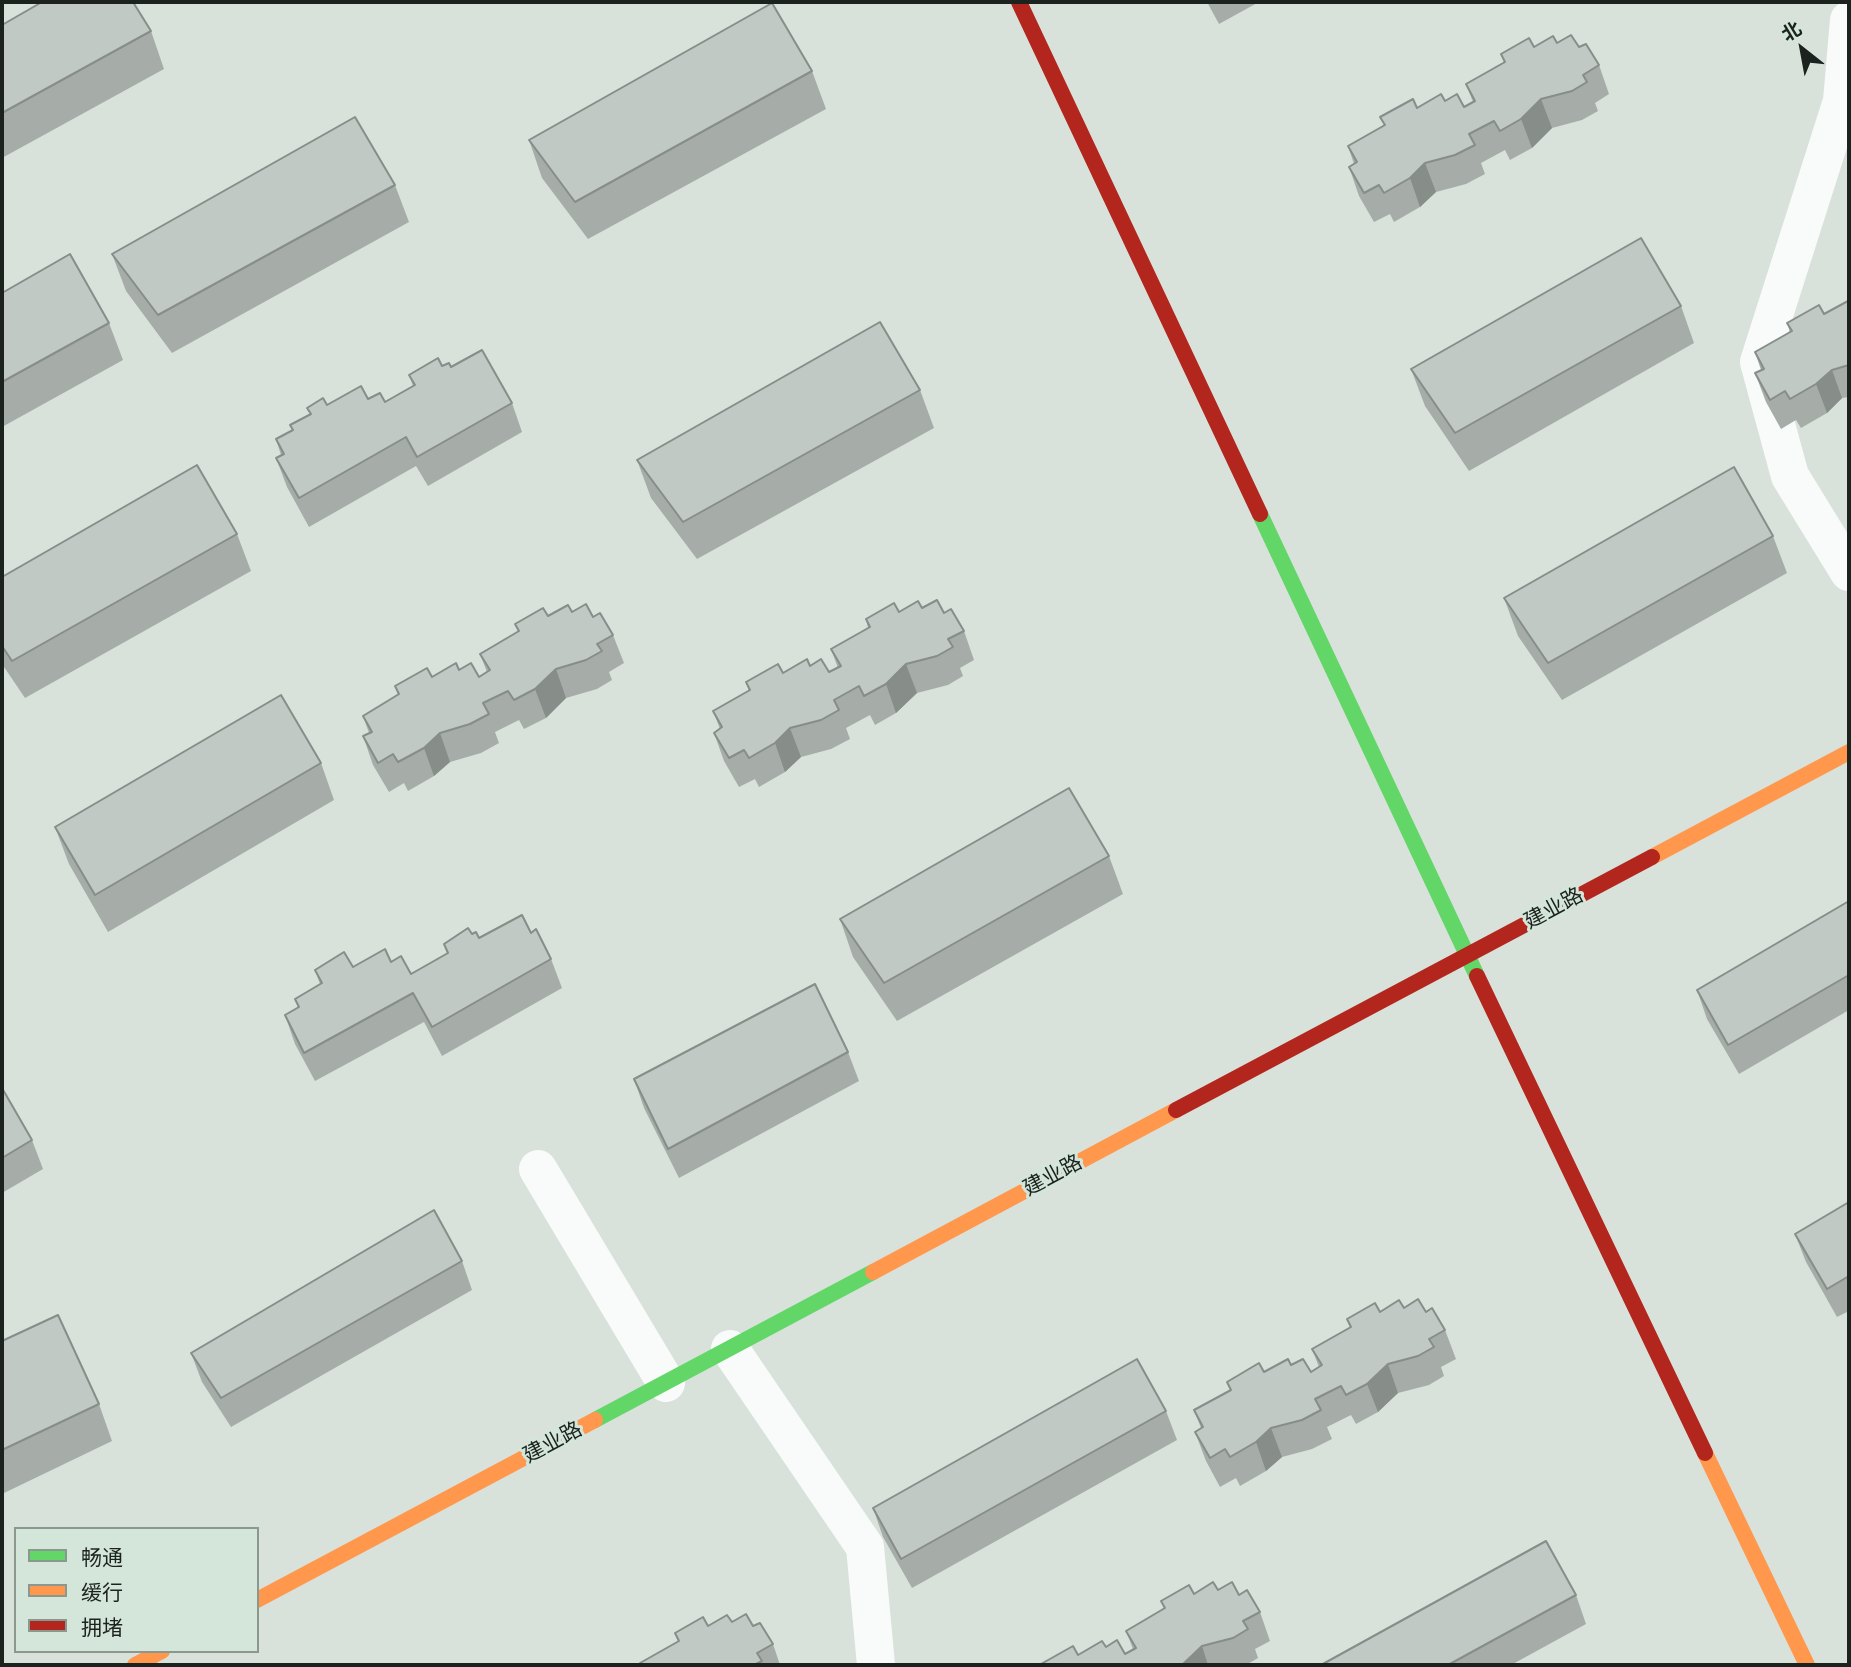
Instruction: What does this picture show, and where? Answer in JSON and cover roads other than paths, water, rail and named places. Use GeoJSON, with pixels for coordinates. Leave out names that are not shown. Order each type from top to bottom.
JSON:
{"type":"FeatureCollection","features":[{"type":"Feature","properties":{"kind":"street"},"geometry":{"type":"LineString","coordinates":[[1019,2],[1467,955],[1807,1665]]}},
{"type":"Feature","properties":{"kind":"street"},"geometry":{"type":"LineString","coordinates":[[1849,20],[1842,101],[1759,362],[1790,476],[1849,572]]}},
{"type":"Feature","properties":{"kind":"street","name":"建业路"},"geometry":{"type":"LineString","coordinates":[[259,1599],[1849,752]]}},
{"type":"Feature","properties":{"kind":"street"},"geometry":{"type":"LineString","coordinates":[[538,1169],[666,1382]]}},
{"type":"Feature","properties":{"kind":"street"},"geometry":{"type":"LineString","coordinates":[[730,1349],[865,1547],[876,1665]]}},
{"type":"Feature","properties":{"kind":"street"},"geometry":{"type":"LineString","coordinates":[[135,1665],[158,1653]]}}]}
